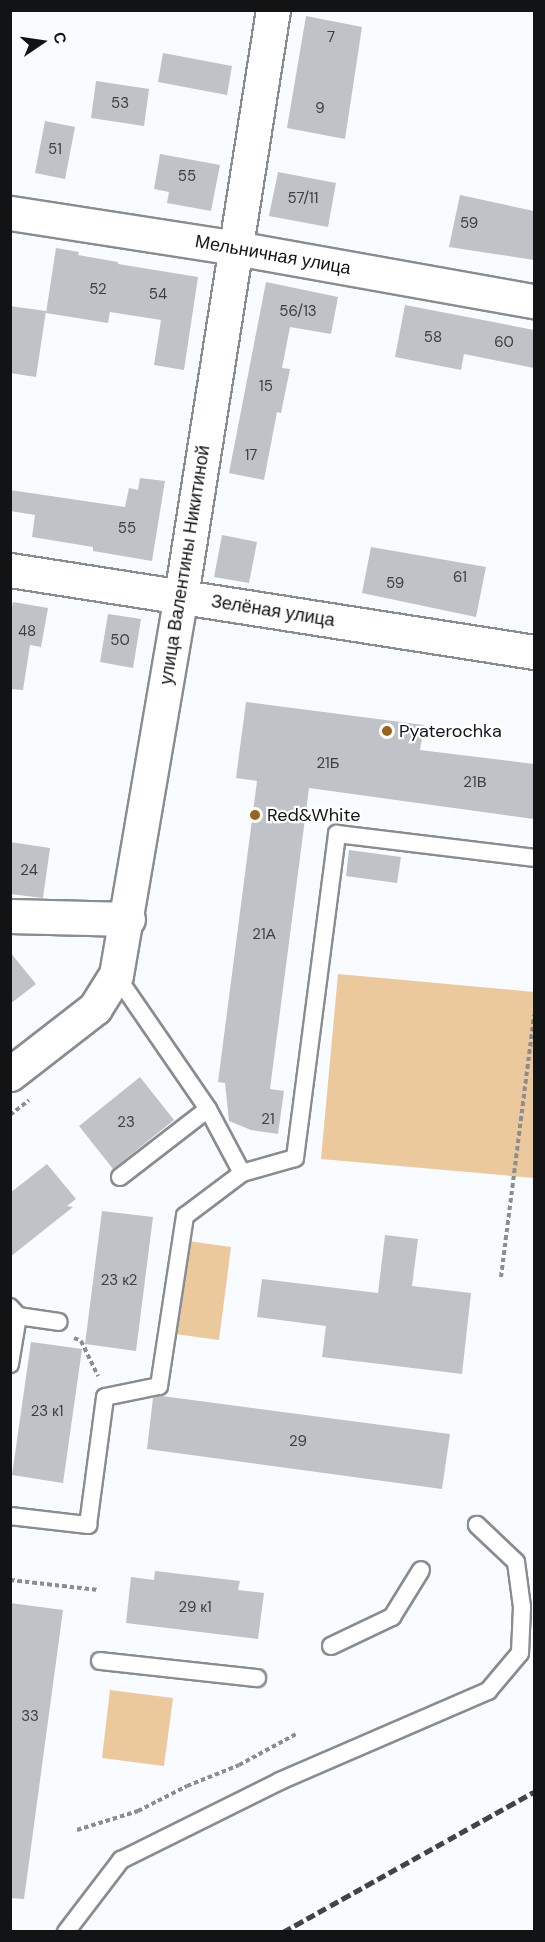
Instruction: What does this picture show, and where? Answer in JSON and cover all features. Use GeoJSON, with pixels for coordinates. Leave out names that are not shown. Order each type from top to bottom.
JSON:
{"type":"FeatureCollection","features":[{"type":"Feature","properties":{"kind":"street","name":"улица Валентины Никитиной"},"geometry":{"type":"LineString","coordinates":[[10,1074],[95,1008],[116,975],[128,919],[181,596],[273,10]]}},
{"type":"Feature","properties":{"kind":"street","name":"Мельничная улица"},"geometry":{"type":"LineString","coordinates":[[10,213],[235,248],[534,301]]}},
{"type":"Feature","properties":{"kind":"street","name":"Зелёная улица"},"geometry":{"type":"LineString","coordinates":[[10,570],[534,652]]}},
{"type":"Feature","properties":{"kind":"street"},"geometry":{"type":"LineString","coordinates":[[10,916],[128,919]]}},
{"type":"Feature","properties":{"kind":"lane"},"geometry":{"type":"LineString","coordinates":[[10,1516],[88,1525],[105,1396],[159,1386],[185,1216],[242,1173],[294,1158],[337,834],[534,858]]}},
{"type":"Feature","properties":{"kind":"lane"},"geometry":{"type":"LineString","coordinates":[[116,975],[208,1108],[242,1173]]}},
{"type":"Feature","properties":{"kind":"lane"},"geometry":{"type":"LineString","coordinates":[[120,1177],[208,1108]]}},
{"type":"Feature","properties":{"kind":"lane"},"geometry":{"type":"LineString","coordinates":[[10,1364],[14,1312],[59,1322]]}},
{"type":"Feature","properties":{"kind":"lane"},"geometry":{"type":"LineString","coordinates":[[66,1932],[121,1860],[280,1781],[488,1691],[520,1653],[522,1607],[516,1562],[477,1526]]}},
{"type":"Feature","properties":{"kind":"lane"},"geometry":{"type":"LineString","coordinates":[[331,1646],[392,1617],[421,1570]]}},
{"type":"Feature","properties":{"kind":"lane"},"geometry":{"type":"LineString","coordinates":[[100,1661],[257,1678]]}},
{"type":"Feature","properties":{"kind":"path"},"geometry":{"type":"LineString","coordinates":[[501,1277],[534,1015]]}},
{"type":"Feature","properties":{"kind":"path"},"geometry":{"type":"LineString","coordinates":[[59,1322],[62,1330],[81,1341],[93,1362],[105,1396]]}},
{"type":"Feature","properties":{"kind":"path"},"geometry":{"type":"LineString","coordinates":[[10,1580],[98,1590]]}},
{"type":"Feature","properties":{"kind":"path"},"geometry":{"type":"LineString","coordinates":[[77,1830],[138,1811],[187,1786],[239,1765],[296,1734]]}},
{"type":"Feature","properties":{"kind":"shaded area"},"geometry":{"type":"Polygon","coordinates":[[[338,974],[534,992],[534,1178],[321,1159],[338,974]]]}},
{"type":"Feature","properties":{"kind":"shaded area"},"geometry":{"type":"Polygon","coordinates":[[[181,1240],[231,1247],[219,1340],[168,1333],[181,1240]]]}},
{"type":"Feature","properties":{"kind":"shaded area"},"geometry":{"type":"Polygon","coordinates":[[[110,1690],[173,1698],[164,1766],[102,1758],[110,1690]]]}},
{"type":"Feature","properties":{"kind":"building"},"geometry":{"type":"Polygon","coordinates":[[[306,16],[362,27],[345,139],[287,128],[306,16]]]}},
{"type":"Feature","properties":{"kind":"building"},"geometry":{"type":"Polygon","coordinates":[[[163,53],[232,66],[227,95],[158,82],[163,53]]]}},
{"type":"Feature","properties":{"kind":"building"},"geometry":{"type":"Polygon","coordinates":[[[96,81],[149,89],[144,126],[91,118],[96,81]]]}},
{"type":"Feature","properties":{"kind":"building"},"geometry":{"type":"Polygon","coordinates":[[[45,121],[75,127],[65,179],[35,173],[45,121]]]}},
{"type":"Feature","properties":{"kind":"building"},"geometry":{"type":"Polygon","coordinates":[[[160,154],[220,165],[211,211],[167,203],[169,192],[154,189],[160,154]]]}},
{"type":"Feature","properties":{"kind":"building"},"geometry":{"type":"Polygon","coordinates":[[[278,172],[336,183],[328,227],[269,216],[278,172]]]}},
{"type":"Feature","properties":{"kind":"building"},"geometry":{"type":"Polygon","coordinates":[[[460,195],[534,211],[534,260],[449,247],[460,195]]]}},
{"type":"Feature","properties":{"kind":"building"},"geometry":{"type":"Polygon","coordinates":[[[56,248],[79,252],[78,255],[118,262],[118,264],[198,277],[184,370],[154,365],[161,320],[110,312],[108,323],[46,313],[56,248]]]}},
{"type":"Feature","properties":{"kind":"building"},"geometry":{"type":"Polygon","coordinates":[[[266,282],[338,297],[331,334],[290,327],[282,368],[290,369],[281,413],[277,412],[264,480],[229,473],[266,282]]]}},
{"type":"Feature","properties":{"kind":"building"},"geometry":{"type":"Polygon","coordinates":[[[405,305],[534,330],[534,368],[464,354],[461,370],[395,357],[405,305]]]}},
{"type":"Feature","properties":{"kind":"building"},"geometry":{"type":"Polygon","coordinates":[[[10,306],[46,311],[36,377],[10,373],[10,306]]]}},
{"type":"Feature","properties":{"kind":"building"},"geometry":{"type":"Polygon","coordinates":[[[140,478],[165,481],[152,561],[93,551],[93,547],[32,537],[35,515],[10,511],[10,490],[125,507],[129,488],[138,490],[140,478]]]}},
{"type":"Feature","properties":{"kind":"building"},"geometry":{"type":"Polygon","coordinates":[[[222,535],[257,542],[249,583],[214,577],[222,535]]]}},
{"type":"Feature","properties":{"kind":"building"},"geometry":{"type":"Polygon","coordinates":[[[371,547],[486,567],[476,617],[362,593],[371,547]]]}},
{"type":"Feature","properties":{"kind":"building"},"geometry":{"type":"Polygon","coordinates":[[[13,602],[48,608],[41,647],[30,645],[23,690],[10,689],[10,619],[13,602]]]}},
{"type":"Feature","properties":{"kind":"building"},"geometry":{"type":"Polygon","coordinates":[[[108,614],[141,619],[133,668],[100,662],[108,614]]]}},
{"type":"Feature","properties":{"kind":"building"},"geometry":{"type":"Polygon","coordinates":[[[246,702],[424,725],[420,750],[534,764],[534,819],[309,788],[270,1089],[284,1091],[278,1134],[251,1130],[229,1121],[225,1083],[218,1082],[257,781],[236,778],[246,702]]]}},
{"type":"Feature","properties":{"kind":"building"},"geometry":{"type":"Polygon","coordinates":[[[10,842],[50,848],[43,898],[10,894],[10,842]]]}},
{"type":"Feature","properties":{"kind":"building"},"geometry":{"type":"Polygon","coordinates":[[[349,850],[401,857],[397,883],[346,876],[349,850]]]}},
{"type":"Feature","properties":{"kind":"building"},"geometry":{"type":"Polygon","coordinates":[[[10,952],[36,984],[10,1004],[10,952]]]}},
{"type":"Feature","properties":{"kind":"building"},"geometry":{"type":"Polygon","coordinates":[[[140,1077],[174,1120],[113,1169],[79,1126],[140,1077]]]}},
{"type":"Feature","properties":{"kind":"building"},"geometry":{"type":"Polygon","coordinates":[[[47,1164],[76,1199],[67,1206],[73,1207],[10,1257],[10,1193],[47,1164]]]}},
{"type":"Feature","properties":{"kind":"building"},"geometry":{"type":"Polygon","coordinates":[[[102,1211],[153,1217],[136,1351],[85,1344],[102,1211]]]}},
{"type":"Feature","properties":{"kind":"building"},"geometry":{"type":"Polygon","coordinates":[[[385,1235],[418,1239],[412,1286],[471,1293],[462,1374],[322,1357],[326,1326],[257,1317],[262,1279],[378,1293],[385,1235]]]}},
{"type":"Feature","properties":{"kind":"building"},"geometry":{"type":"Polygon","coordinates":[[[31,1342],[82,1349],[63,1483],[12,1475],[31,1342]]]}},
{"type":"Feature","properties":{"kind":"building"},"geometry":{"type":"Polygon","coordinates":[[[162,1396],[450,1434],[442,1489],[147,1449],[153,1398],[162,1396]]]}},
{"type":"Feature","properties":{"kind":"building"},"geometry":{"type":"Polygon","coordinates":[[[155,1571],[240,1581],[238,1590],[264,1593],[258,1639],[126,1623],[131,1577],[154,1580],[155,1571]]]}},
{"type":"Feature","properties":{"kind":"building"},"geometry":{"type":"Polygon","coordinates":[[[10,1603],[63,1610],[24,1899],[10,1898],[10,1603]]]}},
{"type":"Feature","properties":{"kind":"railway"},"geometry":{"type":"LineString","coordinates":[[283,1932],[534,1792]]}},
{"type":"Feature","properties":{"kind":"place","name":"Pyaterochka"},"geometry":{"type":"Point","coordinates":[387,731]}},
{"type":"Feature","properties":{"kind":"place","name":"Red&White"},"geometry":{"type":"Point","coordinates":[255,815]}}]}
